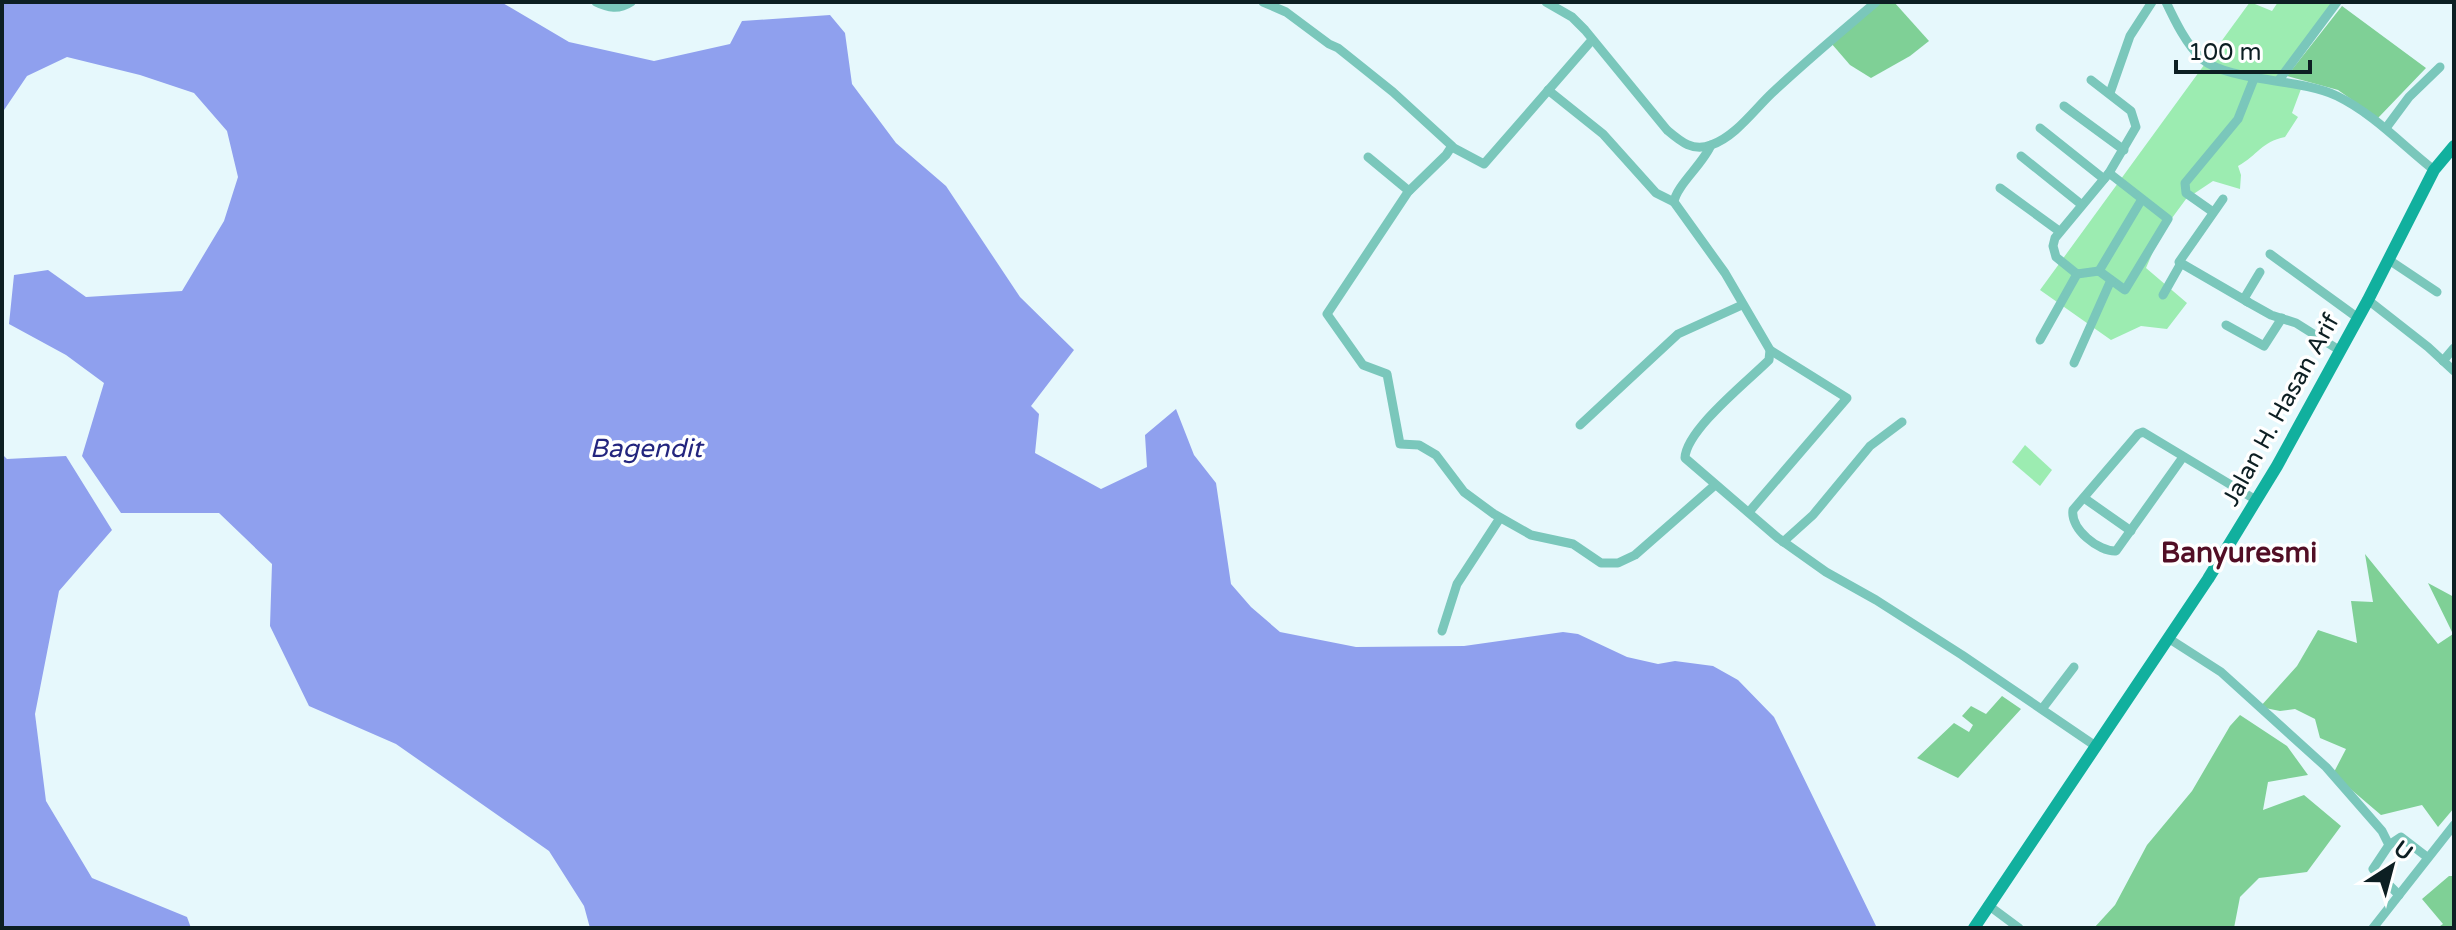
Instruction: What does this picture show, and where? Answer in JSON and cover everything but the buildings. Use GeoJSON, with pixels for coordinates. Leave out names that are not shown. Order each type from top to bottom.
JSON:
{"type":"FeatureCollection","features":[{"type":"Feature","properties":{"kind":"main road","name":"Jalan H. Hasan Arif"},"geometry":{"type":"LineString","coordinates":[[1974,928],[2097,747],[2256,500],[2368,300],[2434,170],[2454,146]]}},
{"type":"Feature","properties":{"kind":"street"},"geometry":{"type":"LineString","coordinates":[[596,2],[607,7],[623,7],[631,2]]}},
{"type":"Feature","properties":{"kind":"street"},"geometry":{"type":"LineString","coordinates":[[1263,2],[1286,12],[1338,48],[1393,92],[1452,147],[1484,164],[1592,40]]}},
{"type":"Feature","properties":{"kind":"street"},"geometry":{"type":"LineString","coordinates":[[1546,2],[1572,17],[1667,130],[1682,143],[1696,148],[1711,145],[1729,135],[1816,52],[1876,2]]}},
{"type":"Feature","properties":{"kind":"street"},"geometry":{"type":"LineString","coordinates":[[2110,93],[2130,36],[2152,2]]}},
{"type":"Feature","properties":{"kind":"street"},"geometry":{"type":"LineString","coordinates":[[2166,2],[2184,36],[2201,58],[2215,68],[2279,80],[2337,96],[2386,128],[2434,170]]}},
{"type":"Feature","properties":{"kind":"street"},"geometry":{"type":"LineString","coordinates":[[2279,80],[2337,2]]}},
{"type":"Feature","properties":{"kind":"street"},"geometry":{"type":"LineString","coordinates":[[2386,128],[2409,97],[2440,67]]}},
{"type":"Feature","properties":{"kind":"street"},"geometry":{"type":"LineString","coordinates":[[2213,212],[2186,193],[2185,183],[2238,119],[2255,76]]}},
{"type":"Feature","properties":{"kind":"street"},"geometry":{"type":"LineString","coordinates":[[2040,128],[2107,176],[2142,199],[2168,219],[2125,290],[2099,271],[2077,274],[2056,257],[2053,246],[2059,231],[2107,176],[2136,127],[2131,111],[2091,80]]}},
{"type":"Feature","properties":{"kind":"street"},"geometry":{"type":"LineString","coordinates":[[1548,90],[1603,134],[1656,193],[1674,202],[1725,273],[1770,350],[1769,360],[1700,428],[1685,452],[1685,458],[1783,542],[2097,747]]}},
{"type":"Feature","properties":{"kind":"street"},"geometry":{"type":"LineString","coordinates":[[2064,106],[2124,150]]}},
{"type":"Feature","properties":{"kind":"street"},"geometry":{"type":"LineString","coordinates":[[1674,202],[1676,193],[1697,170],[1711,145]]}},
{"type":"Feature","properties":{"kind":"street"},"geometry":{"type":"LineString","coordinates":[[1452,147],[1409,191],[1329,310],[1328,318],[1363,365],[1387,374],[1400,444],[1419,445],[1436,455],[1464,492],[1500,518],[1531,535],[1573,544],[1601,563],[1618,563],[1635,555],[1715,485]]}},
{"type":"Feature","properties":{"kind":"street"},"geometry":{"type":"LineString","coordinates":[[2021,156],[2082,205]]}},
{"type":"Feature","properties":{"kind":"street"},"geometry":{"type":"LineString","coordinates":[[1368,157],[1409,191]]}},
{"type":"Feature","properties":{"kind":"street"},"geometry":{"type":"LineString","coordinates":[[2000,188],[2059,231]]}},
{"type":"Feature","properties":{"kind":"street"},"geometry":{"type":"LineString","coordinates":[[2099,271],[2142,199]]}},
{"type":"Feature","properties":{"kind":"street"},"geometry":{"type":"LineString","coordinates":[[2163,295],[2180,265],[2179,258],[2223,199]]}},
{"type":"Feature","properties":{"kind":"street"},"geometry":{"type":"LineString","coordinates":[[2270,254],[2358,318]]}},
{"type":"Feature","properties":{"kind":"street"},"geometry":{"type":"LineString","coordinates":[[2389,260],[2437,292]]}},
{"type":"Feature","properties":{"kind":"street"},"geometry":{"type":"LineString","coordinates":[[2180,265],[2248,302],[2296,323],[2339,350]]}},
{"type":"Feature","properties":{"kind":"street"},"geometry":{"type":"LineString","coordinates":[[2248,302],[2245,297],[2260,272]]}},
{"type":"Feature","properties":{"kind":"street"},"geometry":{"type":"LineString","coordinates":[[2040,340],[2077,274]]}},
{"type":"Feature","properties":{"kind":"street"},"geometry":{"type":"LineString","coordinates":[[2074,363],[2111,280]]}},
{"type":"Feature","properties":{"kind":"street"},"geometry":{"type":"LineString","coordinates":[[2368,300],[2454,371]]}},
{"type":"Feature","properties":{"kind":"street"},"geometry":{"type":"LineString","coordinates":[[1580,425],[1678,334],[1742,305]]}},
{"type":"Feature","properties":{"kind":"street"},"geometry":{"type":"LineString","coordinates":[[2226,325],[2264,346],[2282,318]]}},
{"type":"Feature","properties":{"kind":"street"},"geometry":{"type":"LineString","coordinates":[[2443,361],[2454,348]]}},
{"type":"Feature","properties":{"kind":"street"},"geometry":{"type":"LineString","coordinates":[[1749,512],[1847,398],[1770,350]]}},
{"type":"Feature","properties":{"kind":"street"},"geometry":{"type":"LineString","coordinates":[[1783,542],[1813,515],[1870,446],[1902,422]]}},
{"type":"Feature","properties":{"kind":"street"},"geometry":{"type":"LineString","coordinates":[[2183,457],[2116,551],[2102,549],[2075,525],[2073,510],[2142,433],[2183,457],[2256,500]]}},
{"type":"Feature","properties":{"kind":"street"},"geometry":{"type":"LineString","coordinates":[[2084,498],[2131,531]]}},
{"type":"Feature","properties":{"kind":"street"},"geometry":{"type":"LineString","coordinates":[[1442,631],[1457,584],[1500,518]]}},
{"type":"Feature","properties":{"kind":"street"},"geometry":{"type":"LineString","coordinates":[[2168,638],[2221,672],[2326,767],[2382,831],[2389,845]]}},
{"type":"Feature","properties":{"kind":"street"},"geometry":{"type":"LineString","coordinates":[[2042,709],[2074,667]]}},
{"type":"Feature","properties":{"kind":"street"},"geometry":{"type":"LineString","coordinates":[[2373,928],[2454,825]]}},
{"type":"Feature","properties":{"kind":"street"},"geometry":{"type":"LineString","coordinates":[[2399,895],[2373,869],[2389,845],[2401,837],[2427,857]]}},
{"type":"Feature","properties":{"kind":"street"},"geometry":{"type":"LineString","coordinates":[[1988,905],[2019,928]]}},
{"type":"Feature","properties":{"kind":"green space"},"geometry":{"type":"Polygon","coordinates":[[[1881,2],[1894,2],[1929,41],[1910,56],[1871,78],[1850,65],[1831,43],[1881,2]]]}},
{"type":"Feature","properties":{"kind":"green space"},"geometry":{"type":"Polygon","coordinates":[[[2250,2],[2272,11],[2278,2],[2334,2],[2279,73],[2277,84],[2301,89],[2292,113],[2298,117],[2285,137],[2265,145],[2238,166],[2240,189],[2213,181],[2186,199],[2161,233],[2146,268],[2187,303],[2167,329],[2141,326],[2111,340],[2040,290],[2250,2]]]}},
{"type":"Feature","properties":{"kind":"green space"},"geometry":{"type":"Polygon","coordinates":[[[2342,6],[2426,68],[2378,118],[2338,90],[2287,76],[2342,6]]]}},
{"type":"Feature","properties":{"kind":"green space"},"geometry":{"type":"Polygon","coordinates":[[[2025,445],[2052,470],[2040,486],[2012,462],[2025,445]]]}},
{"type":"Feature","properties":{"kind":"green space"},"geometry":{"type":"Polygon","coordinates":[[[2365,554],[2438,644],[2453,634],[2428,583],[2454,597],[2454,808],[2438,827],[2422,805],[2381,815],[2333,774],[2346,749],[2320,738],[2315,719],[2295,709],[2280,711],[2260,707],[2297,666],[2318,630],[2357,643],[2351,601],[2373,602],[2365,554]]]}},
{"type":"Feature","properties":{"kind":"green space"},"geometry":{"type":"Polygon","coordinates":[[[2002,696],[2021,709],[1958,778],[1917,758],[1954,723],[1969,732],[1973,725],[1962,716],[1971,706],[1986,714],[2002,696]]]}},
{"type":"Feature","properties":{"kind":"green space"},"geometry":{"type":"Polygon","coordinates":[[[2240,715],[2287,746],[2308,775],[2268,782],[2263,810],[2304,795],[2341,826],[2307,872],[2259,878],[2240,897],[2234,928],[2094,928],[2115,905],[2147,845],[2192,791],[2230,726],[2240,715]]]}},
{"type":"Feature","properties":{"kind":"green space"},"geometry":{"type":"Polygon","coordinates":[[[2449,876],[2454,876],[2454,928],[2437,928],[2443,924],[2422,899],[2449,876]]]}},
{"type":"Feature","properties":{"kind":"water","name":"Bagendit"},"geometry":{"type":"Polygon","coordinates":[[[2,2],[501,2],[569,42],[654,61],[730,44],[742,21],[830,15],[845,33],[852,84],[896,143],[946,186],[1020,297],[1074,350],[1031,406],[1039,414],[1035,453],[1101,489],[1147,467],[1145,435],[1176,409],[1194,455],[1216,483],[1231,584],[1251,607],[1280,632],[1356,647],[1464,646],[1563,632],[1578,634],[1627,657],[1658,664],[1675,661],[1713,666],[1738,680],[1774,717],[1877,928],[590,928],[584,906],[549,851],[396,744],[309,706],[270,626],[272,564],[219,513],[121,513],[82,456],[104,383],[66,355],[9,324],[14,275],[48,270],[86,297],[182,291],[224,221],[238,177],[227,131],[194,93],[140,75],[67,57],[27,76],[2,113],[2,2]]]}},
{"type":"Feature","properties":{"kind":"water"},"geometry":{"type":"Polygon","coordinates":[[[2,454],[7,459],[66,456],[112,530],[59,591],[35,714],[46,801],[92,878],[187,917],[191,928],[2,928],[2,454]]]}},
{"type":"Feature","properties":{"kind":"district","name":"Banyuresmi"},"geometry":{"type":"Point","coordinates":[2239,553]}}]}
